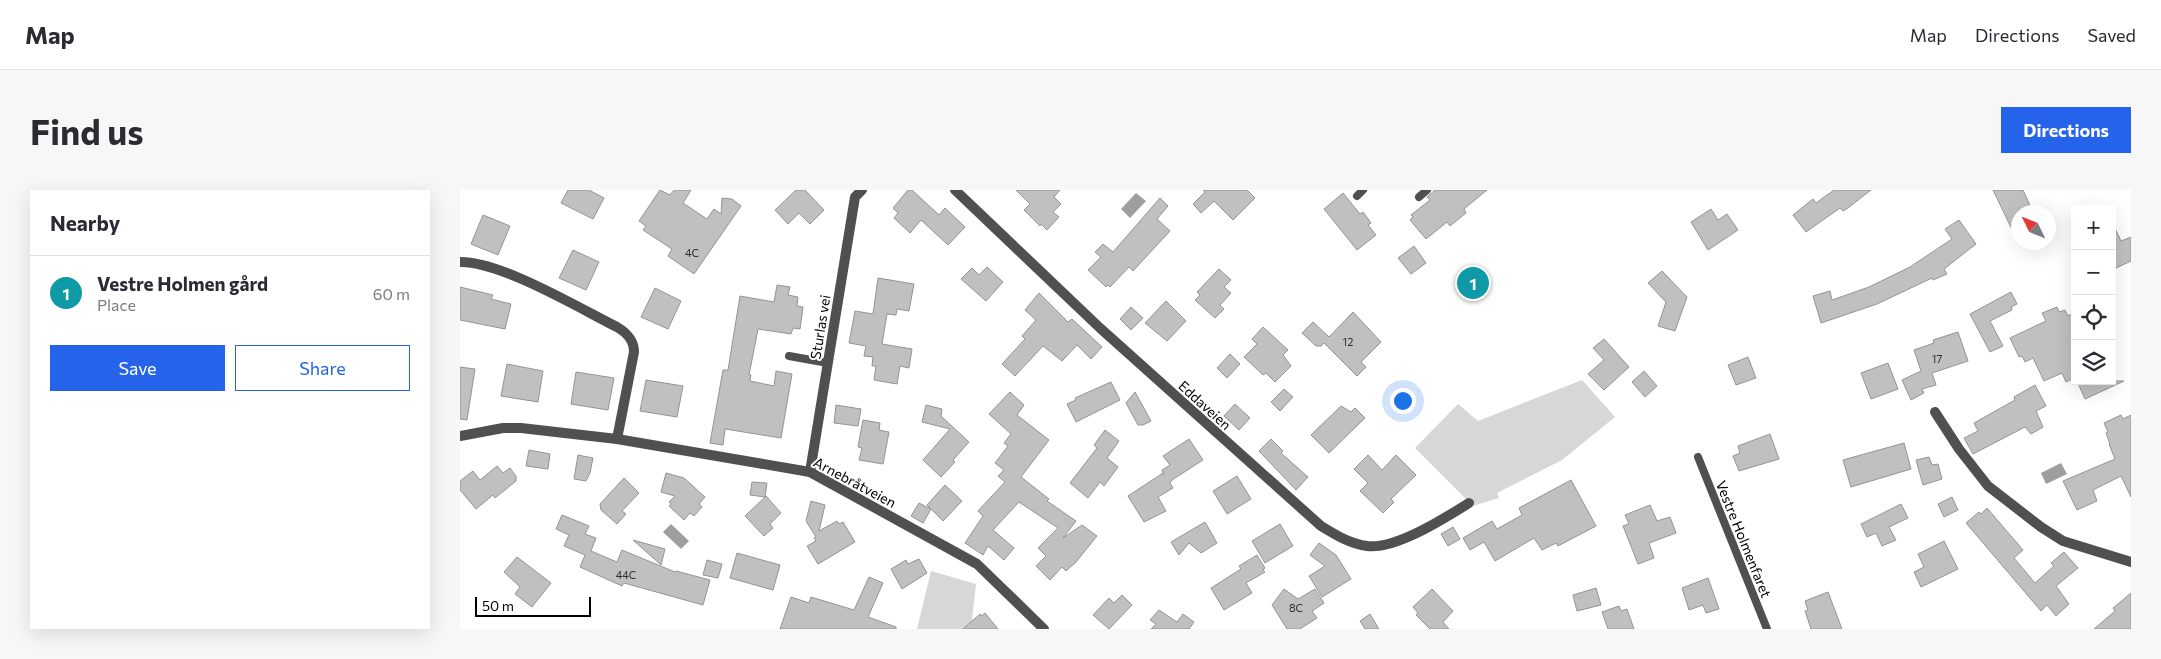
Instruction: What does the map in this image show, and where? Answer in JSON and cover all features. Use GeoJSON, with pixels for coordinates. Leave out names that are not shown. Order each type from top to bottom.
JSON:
{"type":"FeatureCollection","features":[{"type":"Feature","properties":{"kind":"street","name":"Eddaveien"},"geometry":{"type":"LineString","coordinates":[[955,190],[1100,328],[1321,526],[1346,541],[1368,546],[1384,546],[1426,528],[1469,503]]}},
{"type":"Feature","properties":{"kind":"street","name":"Sturlas vei"},"geometry":{"type":"LineString","coordinates":[[810,472],[855,192]]}},
{"type":"Feature","properties":{"kind":"street"},"geometry":{"type":"LineString","coordinates":[[460,262],[494,269],[522,280],[616,327],[629,336],[634,352],[618,439]]}},
{"type":"Feature","properties":{"kind":"street"},"geometry":{"type":"LineString","coordinates":[[1935,412],[1959,449],[1988,486],[2040,527],[2063,541],[2131,562]]}},
{"type":"Feature","properties":{"kind":"street","name":"Arnebråtveien"},"geometry":{"type":"LineString","coordinates":[[460,436],[503,428],[521,428],[618,439],[810,472],[977,564],[1044,629]]}},
{"type":"Feature","properties":{"kind":"lane"},"geometry":{"type":"LineString","coordinates":[[1419,197],[1427,190]]}},
{"type":"Feature","properties":{"kind":"lane"},"geometry":{"type":"LineString","coordinates":[[789,356],[828,363]]}},
{"type":"Feature","properties":{"kind":"lane","name":"Vestre Holmenfaret"},"geometry":{"type":"LineString","coordinates":[[1698,457],[1767,629]]}},
{"type":"Feature","properties":{"kind":"shaded area"},"geometry":{"type":"Polygon","coordinates":[[[1136,193],[1146,201],[1130,218],[1121,209],[1136,193]]]}},
{"type":"Feature","properties":{"kind":"shaded area"},"geometry":{"type":"Polygon","coordinates":[[[1582,380],[1615,417],[1562,460],[1497,493],[1499,498],[1473,506],[1415,448],[1458,404],[1478,421],[1582,380]]]}},
{"type":"Feature","properties":{"kind":"shaded area"},"geometry":{"type":"Polygon","coordinates":[[[2061,463],[2067,474],[2046,484],[2041,473],[2061,463]]]}},
{"type":"Feature","properties":{"kind":"shaded area"},"geometry":{"type":"Polygon","coordinates":[[[671,524],[689,541],[681,549],[663,532],[671,524]]]}},
{"type":"Feature","properties":{"kind":"shaded area"},"geometry":{"type":"Polygon","coordinates":[[[931,571],[976,584],[971,629],[917,629],[931,571]]]}},
{"type":"Feature","properties":{"kind":"building"},"geometry":{"type":"Polygon","coordinates":[[[568,190],[589,190],[604,198],[593,219],[561,203],[568,190]]]}},
{"type":"Feature","properties":{"kind":"building"},"geometry":{"type":"Polygon","coordinates":[[[660,190],[670,195],[674,190],[691,190],[683,203],[707,219],[714,209],[721,214],[722,198],[732,199],[741,206],[694,274],[668,256],[672,249],[643,230],[646,226],[639,221],[660,190]]]}},
{"type":"Feature","properties":{"kind":"building"},"geometry":{"type":"Polygon","coordinates":[[[796,190],[805,190],[824,210],[810,224],[799,213],[788,224],[775,210],[796,190]]]}},
{"type":"Feature","properties":{"kind":"building"},"geometry":{"type":"Polygon","coordinates":[[[908,190],[912,190],[939,215],[945,208],[965,227],[948,245],[921,220],[910,233],[894,218],[898,213],[893,208],[908,190]]]}},
{"type":"Feature","properties":{"kind":"building"},"geometry":{"type":"Polygon","coordinates":[[[1016,190],[1060,190],[1054,197],[1061,204],[1053,212],[1059,217],[1047,230],[1041,224],[1040,226],[1024,210],[1030,204],[1016,190]]]}},
{"type":"Feature","properties":{"kind":"building"},"geometry":{"type":"Polygon","coordinates":[[[1203,190],[1247,190],[1255,198],[1233,220],[1214,201],[1201,213],[1193,204],[1205,192],[1203,190]]]}},
{"type":"Feature","properties":{"kind":"building"},"geometry":{"type":"Polygon","coordinates":[[[1435,190],[1487,190],[1464,209],[1466,213],[1450,226],[1447,222],[1426,239],[1410,220],[1413,217],[1411,215],[1430,200],[1427,197],[1435,190]]]}},
{"type":"Feature","properties":{"kind":"building"},"geometry":{"type":"Polygon","coordinates":[[[1834,190],[1871,190],[1848,208],[1843,211],[1840,208],[1806,232],[1793,215],[1813,199],[1816,203],[1834,190]]]}},
{"type":"Feature","properties":{"kind":"building"},"geometry":{"type":"Polygon","coordinates":[[[1993,190],[2023,190],[2030,205],[2011,205],[2011,227],[1993,190]]]}},
{"type":"Feature","properties":{"kind":"building"},"geometry":{"type":"Polygon","coordinates":[[[1343,193],[1360,214],[1363,212],[1371,223],[1368,225],[1376,235],[1357,250],[1324,209],[1343,193]]]}},
{"type":"Feature","properties":{"kind":"building"},"geometry":{"type":"Polygon","coordinates":[[[1160,198],[1168,206],[1157,219],[1170,231],[1133,271],[1129,267],[1110,287],[1107,285],[1106,287],[1088,270],[1101,257],[1095,252],[1103,244],[1113,252],[1160,198]]]}},
{"type":"Feature","properties":{"kind":"building"},"geometry":{"type":"Polygon","coordinates":[[[1711,209],[1718,220],[1727,214],[1738,230],[1708,250],[1691,222],[1711,209]]]}},
{"type":"Feature","properties":{"kind":"building"},"geometry":{"type":"Polygon","coordinates":[[[483,215],[510,226],[498,255],[471,244],[483,215]]]}},
{"type":"Feature","properties":{"kind":"building"},"geometry":{"type":"Polygon","coordinates":[[[1959,220],[1976,244],[1944,269],[1947,274],[1933,280],[1932,278],[1877,304],[1821,323],[1813,296],[1830,291],[1832,300],[1869,287],[1910,267],[1952,239],[1945,229],[1959,220]]]}},
{"type":"Feature","properties":{"kind":"building"},"geometry":{"type":"Polygon","coordinates":[[[2116,230],[2121,241],[2131,237],[2131,261],[2116,268],[2116,230]]]}},
{"type":"Feature","properties":{"kind":"building"},"geometry":{"type":"Polygon","coordinates":[[[1414,246],[1426,263],[1411,274],[1398,258],[1414,246]]]}},
{"type":"Feature","properties":{"kind":"building"},"geometry":{"type":"Polygon","coordinates":[[[573,250],[599,262],[586,290],[559,278],[573,250]]]}},
{"type":"Feature","properties":{"kind":"building"},"geometry":{"type":"Polygon","coordinates":[[[987,267],[1003,282],[986,301],[961,279],[972,268],[979,275],[987,267]]]}},
{"type":"Feature","properties":{"kind":"building"},"geometry":{"type":"Polygon","coordinates":[[[1219,269],[1231,280],[1224,287],[1231,293],[1220,305],[1224,309],[1215,318],[1195,300],[1200,295],[1197,292],[1219,269]]]}},
{"type":"Feature","properties":{"kind":"building"},"geometry":{"type":"Polygon","coordinates":[[[1662,271],[1687,297],[1675,331],[1658,326],[1666,302],[1648,283],[1662,271]]]}},
{"type":"Feature","properties":{"kind":"building"},"geometry":{"type":"Polygon","coordinates":[[[878,278],[914,284],[909,311],[897,309],[896,315],[887,314],[882,344],[912,349],[909,368],[900,366],[897,384],[874,380],[876,366],[872,366],[873,357],[864,356],[866,346],[849,343],[855,311],[873,314],[878,278]]]}},
{"type":"Feature","properties":{"kind":"building"},"geometry":{"type":"Polygon","coordinates":[[[777,285],[790,287],[788,295],[798,297],[797,306],[803,307],[800,329],[793,328],[791,334],[758,329],[749,375],[751,375],[750,381],[774,386],[776,371],[792,374],[781,438],[725,429],[723,445],[710,443],[723,370],[728,370],[740,296],[774,302],[777,285]]]}},
{"type":"Feature","properties":{"kind":"building"},"geometry":{"type":"Polygon","coordinates":[[[460,287],[493,295],[491,299],[511,304],[505,329],[460,320],[460,287]]]}},
{"type":"Feature","properties":{"kind":"building"},"geometry":{"type":"Polygon","coordinates":[[[655,288],[681,301],[668,329],[641,317],[655,288]]]}},
{"type":"Feature","properties":{"kind":"building"},"geometry":{"type":"Polygon","coordinates":[[[2011,292],[2017,304],[2011,307],[2012,310],[1990,321],[2003,346],[1990,352],[1970,314],[2011,292]]]}},
{"type":"Feature","properties":{"kind":"building"},"geometry":{"type":"Polygon","coordinates":[[[1039,293],[1068,322],[1072,319],[1102,347],[1091,359],[1077,345],[1062,361],[1043,346],[1015,376],[1002,364],[1025,339],[1022,336],[1036,320],[1025,310],[1039,293]]]}},
{"type":"Feature","properties":{"kind":"building"},"geometry":{"type":"Polygon","coordinates":[[[1166,301],[1186,321],[1167,341],[1145,323],[1166,301]]]}},
{"type":"Feature","properties":{"kind":"building"},"geometry":{"type":"Polygon","coordinates":[[[1131,307],[1143,318],[1131,330],[1120,319],[1131,307]]]}},
{"type":"Feature","properties":{"kind":"building"},"geometry":{"type":"Polygon","coordinates":[[[2057,307],[2059,312],[2065,310],[2068,316],[2071,314],[2071,380],[2066,382],[2062,373],[2044,381],[2033,358],[2025,362],[2022,356],[2019,357],[2010,338],[2046,321],[2042,313],[2057,307]]]}},
{"type":"Feature","properties":{"kind":"building"},"geometry":{"type":"Polygon","coordinates":[[[1353,312],[1381,342],[1361,362],[1366,367],[1357,376],[1324,343],[1321,346],[1316,346],[1302,333],[1313,322],[1329,337],[1353,312]]]}},
{"type":"Feature","properties":{"kind":"building"},"geometry":{"type":"Polygon","coordinates":[[[1263,327],[1288,350],[1283,355],[1291,366],[1275,382],[1266,373],[1263,375],[1244,357],[1257,344],[1252,339],[1263,327]]]}},
{"type":"Feature","properties":{"kind":"building"},"geometry":{"type":"Polygon","coordinates":[[[1958,332],[1968,361],[1932,373],[1936,385],[1922,389],[1924,393],[1911,400],[1902,380],[1921,371],[1914,350],[1934,343],[1933,340],[1958,332]]]}},
{"type":"Feature","properties":{"kind":"building"},"geometry":{"type":"Polygon","coordinates":[[[1604,339],[1629,367],[1604,390],[1588,374],[1604,360],[1593,348],[1604,339]]]}},
{"type":"Feature","properties":{"kind":"building"},"geometry":{"type":"Polygon","coordinates":[[[1230,354],[1240,364],[1227,378],[1217,368],[1230,354]]]}},
{"type":"Feature","properties":{"kind":"building"},"geometry":{"type":"Polygon","coordinates":[[[1748,357],[1756,378],[1736,385],[1728,365],[1748,357]]]}},
{"type":"Feature","properties":{"kind":"building"},"geometry":{"type":"Polygon","coordinates":[[[1888,363],[1898,389],[1871,399],[1861,373],[1888,363]]]}},
{"type":"Feature","properties":{"kind":"building"},"geometry":{"type":"Polygon","coordinates":[[[507,364],[543,371],[538,402],[501,396],[507,364]]]}},
{"type":"Feature","properties":{"kind":"building"},"geometry":{"type":"Polygon","coordinates":[[[460,367],[475,369],[467,420],[460,419],[460,367]]]}},
{"type":"Feature","properties":{"kind":"building"},"geometry":{"type":"Polygon","coordinates":[[[1644,371],[1657,386],[1645,397],[1632,382],[1644,371]]]}},
{"type":"Feature","properties":{"kind":"building"},"geometry":{"type":"Polygon","coordinates":[[[576,372],[614,378],[608,410],[571,404],[576,372]]]}},
{"type":"Feature","properties":{"kind":"building"},"geometry":{"type":"Polygon","coordinates":[[[646,380],[683,386],[677,417],[640,411],[646,380]]]}},
{"type":"Feature","properties":{"kind":"building"},"geometry":{"type":"Polygon","coordinates":[[[1111,382],[1120,400],[1076,422],[1067,404],[1076,400],[1075,398],[1111,382]]]}},
{"type":"Feature","properties":{"kind":"building"},"geometry":{"type":"Polygon","coordinates":[[[2035,385],[2046,406],[2036,411],[2043,427],[2031,434],[2025,427],[1973,454],[1964,438],[1978,431],[1974,423],[2015,400],[2014,397],[2035,385]]]}},
{"type":"Feature","properties":{"kind":"building"},"geometry":{"type":"Polygon","coordinates":[[[2079,385],[2115,385],[2085,399],[2079,385]]]}},
{"type":"Feature","properties":{"kind":"building"},"geometry":{"type":"Polygon","coordinates":[[[1284,389],[1293,397],[1280,411],[1271,402],[1284,389]]]}},
{"type":"Feature","properties":{"kind":"building"},"geometry":{"type":"Polygon","coordinates":[[[1010,392],[1024,405],[1017,415],[1049,440],[1021,477],[1049,499],[1047,501],[1076,521],[1063,538],[1082,525],[1097,536],[1076,562],[1066,571],[1062,567],[1050,580],[1036,566],[1046,556],[1038,548],[1058,528],[1019,502],[993,530],[1014,548],[1004,560],[988,546],[983,555],[965,543],[983,516],[978,511],[1005,482],[998,476],[1004,470],[995,463],[1008,446],[1004,443],[1011,434],[989,414],[1010,392]]]}},
{"type":"Feature","properties":{"kind":"building"},"geometry":{"type":"Polygon","coordinates":[[[1135,392],[1151,421],[1143,425],[1138,425],[1126,403],[1135,392]]]}},
{"type":"Feature","properties":{"kind":"building"},"geometry":{"type":"Polygon","coordinates":[[[1235,404],[1250,418],[1239,430],[1224,416],[1235,404]]]}},
{"type":"Feature","properties":{"kind":"building"},"geometry":{"type":"Polygon","coordinates":[[[836,405],[861,409],[858,426],[834,423],[836,405]]]}},
{"type":"Feature","properties":{"kind":"building"},"geometry":{"type":"Polygon","coordinates":[[[926,405],[942,409],[941,416],[969,442],[953,460],[955,462],[941,477],[923,460],[950,429],[922,422],[926,405]]]}},
{"type":"Feature","properties":{"kind":"building"},"geometry":{"type":"Polygon","coordinates":[[[1341,406],[1351,412],[1355,408],[1365,418],[1329,453],[1311,435],[1341,406]]]}},
{"type":"Feature","properties":{"kind":"building"},"geometry":{"type":"Polygon","coordinates":[[[2121,415],[2123,419],[2131,415],[2131,497],[2121,476],[2093,490],[2097,501],[2077,510],[2063,481],[2115,459],[2104,423],[2121,415]]]}},
{"type":"Feature","properties":{"kind":"building"},"geometry":{"type":"Polygon","coordinates":[[[863,420],[880,423],[879,430],[889,432],[883,464],[859,460],[862,448],[858,447],[863,420]]]}},
{"type":"Feature","properties":{"kind":"building"},"geometry":{"type":"Polygon","coordinates":[[[1105,430],[1119,441],[1107,458],[1118,467],[1104,486],[1100,482],[1088,498],[1070,483],[1097,448],[1094,445],[1105,430]]]}},
{"type":"Feature","properties":{"kind":"building"},"geometry":{"type":"Polygon","coordinates":[[[1770,434],[1779,459],[1739,471],[1733,456],[1740,453],[1738,446],[1770,434]]]}},
{"type":"Feature","properties":{"kind":"building"},"geometry":{"type":"Polygon","coordinates":[[[1189,439],[1203,460],[1172,480],[1170,483],[1173,488],[1158,497],[1166,511],[1144,522],[1128,496],[1163,473],[1164,475],[1162,470],[1170,465],[1163,456],[1189,439]]]}},
{"type":"Feature","properties":{"kind":"building"},"geometry":{"type":"Polygon","coordinates":[[[1271,439],[1283,451],[1281,453],[1308,477],[1296,490],[1259,451],[1271,439]]]}},
{"type":"Feature","properties":{"kind":"building"},"geometry":{"type":"Polygon","coordinates":[[[1904,443],[1911,469],[1851,487],[1843,460],[1904,443]]]}},
{"type":"Feature","properties":{"kind":"building"},"geometry":{"type":"Polygon","coordinates":[[[529,450],[550,454],[548,469],[526,466],[529,450]]]}},
{"type":"Feature","properties":{"kind":"building"},"geometry":{"type":"Polygon","coordinates":[[[578,455],[593,458],[586,481],[574,479],[578,455]]]}},
{"type":"Feature","properties":{"kind":"building"},"geometry":{"type":"Polygon","coordinates":[[[1368,455],[1382,470],[1396,455],[1416,475],[1391,499],[1394,502],[1383,513],[1360,491],[1368,483],[1354,469],[1368,455]]]}},
{"type":"Feature","properties":{"kind":"building"},"geometry":{"type":"Polygon","coordinates":[[[1929,457],[1932,465],[1938,464],[1942,479],[1923,485],[1916,460],[1929,457]]]}},
{"type":"Feature","properties":{"kind":"building"},"geometry":{"type":"Polygon","coordinates":[[[497,466],[503,473],[510,468],[516,476],[516,481],[495,498],[493,495],[476,509],[460,490],[460,481],[473,471],[480,480],[497,466]]]}},
{"type":"Feature","properties":{"kind":"building"},"geometry":{"type":"Polygon","coordinates":[[[666,473],[684,478],[705,497],[699,504],[702,507],[694,516],[690,513],[684,520],[669,506],[671,504],[669,502],[675,496],[661,492],[666,473]]]}},
{"type":"Feature","properties":{"kind":"building"},"geometry":{"type":"Polygon","coordinates":[[[1237,476],[1251,499],[1227,514],[1213,491],[1237,476]]]}},
{"type":"Feature","properties":{"kind":"building"},"geometry":{"type":"Polygon","coordinates":[[[624,478],[639,493],[622,511],[626,514],[617,524],[601,510],[600,504],[624,478]]]}},
{"type":"Feature","properties":{"kind":"building"},"geometry":{"type":"Polygon","coordinates":[[[1571,480],[1596,526],[1558,546],[1556,543],[1542,550],[1534,538],[1495,561],[1484,542],[1470,550],[1463,538],[1492,521],[1497,529],[1522,515],[1519,508],[1571,480]]]}},
{"type":"Feature","properties":{"kind":"building"},"geometry":{"type":"Polygon","coordinates":[[[752,482],[767,483],[765,497],[750,495],[752,482]]]}},
{"type":"Feature","properties":{"kind":"building"},"geometry":{"type":"Polygon","coordinates":[[[945,485],[962,501],[943,521],[927,505],[945,485]]]}},
{"type":"Feature","properties":{"kind":"building"},"geometry":{"type":"Polygon","coordinates":[[[766,496],[781,513],[770,524],[773,528],[764,536],[745,516],[766,496]]]}},
{"type":"Feature","properties":{"kind":"building"},"geometry":{"type":"Polygon","coordinates":[[[1952,497],[1958,510],[1944,517],[1938,504],[1952,497]]]}},
{"type":"Feature","properties":{"kind":"building"},"geometry":{"type":"Polygon","coordinates":[[[811,501],[825,505],[819,531],[837,521],[839,524],[843,522],[855,542],[818,564],[807,546],[816,541],[814,538],[816,537],[806,521],[811,501]]]}},
{"type":"Feature","properties":{"kind":"building"},"geometry":{"type":"Polygon","coordinates":[[[919,503],[931,509],[923,523],[911,516],[919,503]]]}},
{"type":"Feature","properties":{"kind":"building"},"geometry":{"type":"Polygon","coordinates":[[[1901,504],[1908,518],[1889,527],[1896,540],[1882,546],[1876,533],[1867,537],[1861,524],[1901,504]]]}},
{"type":"Feature","properties":{"kind":"building"},"geometry":{"type":"Polygon","coordinates":[[[1650,505],[1657,521],[1670,517],[1676,533],[1649,543],[1654,558],[1638,564],[1623,526],[1629,524],[1625,515],[1650,505]]]}},
{"type":"Feature","properties":{"kind":"building"},"geometry":{"type":"Polygon","coordinates":[[[1987,508],[2023,550],[2014,558],[2035,583],[2054,566],[2051,563],[2064,552],[2078,568],[2056,586],[2069,604],[2056,616],[2047,605],[2041,611],[1966,523],[1987,508]]]}},
{"type":"Feature","properties":{"kind":"building"},"geometry":{"type":"Polygon","coordinates":[[[562,515],[589,526],[585,534],[596,538],[591,551],[617,562],[622,550],[675,572],[710,580],[703,605],[624,583],[622,586],[580,567],[585,555],[564,546],[569,535],[556,529],[562,515]]]}},
{"type":"Feature","properties":{"kind":"building"},"geometry":{"type":"Polygon","coordinates":[[[1205,522],[1217,543],[1201,553],[1189,543],[1179,555],[1171,542],[1205,522]]]}},
{"type":"Feature","properties":{"kind":"building"},"geometry":{"type":"Polygon","coordinates":[[[1280,524],[1293,546],[1265,563],[1252,541],[1280,524]]]}},
{"type":"Feature","properties":{"kind":"building"},"geometry":{"type":"Polygon","coordinates":[[[1453,527],[1460,539],[1448,546],[1441,534],[1453,527]]]}},
{"type":"Feature","properties":{"kind":"building"},"geometry":{"type":"Polygon","coordinates":[[[633,540],[665,549],[661,565],[633,540]]]}},
{"type":"Feature","properties":{"kind":"building"},"geometry":{"type":"Polygon","coordinates":[[[1944,541],[1958,569],[1921,587],[1914,572],[1924,567],[1918,554],[1944,541]]]}},
{"type":"Feature","properties":{"kind":"building"},"geometry":{"type":"Polygon","coordinates":[[[1319,543],[1336,555],[1351,579],[1322,597],[1309,576],[1325,566],[1310,555],[1319,543]]]}},
{"type":"Feature","properties":{"kind":"building"},"geometry":{"type":"Polygon","coordinates":[[[737,553],[780,565],[773,590],[730,578],[737,553]]]}},
{"type":"Feature","properties":{"kind":"building"},"geometry":{"type":"Polygon","coordinates":[[[1257,555],[1265,568],[1263,570],[1265,572],[1246,583],[1252,593],[1224,610],[1211,588],[1241,569],[1239,566],[1257,555]]]}},
{"type":"Feature","properties":{"kind":"building"},"geometry":{"type":"Polygon","coordinates":[[[517,557],[551,583],[532,607],[515,594],[520,587],[504,572],[517,557]]]}},
{"type":"Feature","properties":{"kind":"building"},"geometry":{"type":"Polygon","coordinates":[[[919,559],[927,573],[902,589],[891,569],[906,560],[908,564],[919,559]]]}},
{"type":"Feature","properties":{"kind":"building"},"geometry":{"type":"Polygon","coordinates":[[[707,560],[722,564],[718,578],[703,575],[707,560]]]}},
{"type":"Feature","properties":{"kind":"building"},"geometry":{"type":"Polygon","coordinates":[[[869,577],[883,583],[868,617],[896,627],[896,629],[780,629],[791,597],[809,603],[811,597],[854,610],[869,577]]]}},
{"type":"Feature","properties":{"kind":"building"},"geometry":{"type":"Polygon","coordinates":[[[1708,578],[1719,609],[1706,613],[1703,605],[1689,610],[1682,588],[1708,578]]]}},
{"type":"Feature","properties":{"kind":"building"},"geometry":{"type":"Polygon","coordinates":[[[1596,588],[1601,605],[1577,611],[1573,595],[1596,588]]]}},
{"type":"Feature","properties":{"kind":"building"},"geometry":{"type":"Polygon","coordinates":[[[1284,589],[1298,599],[1315,589],[1324,603],[1312,611],[1317,618],[1300,629],[1287,629],[1272,605],[1284,589]]]}},
{"type":"Feature","properties":{"kind":"building"},"geometry":{"type":"Polygon","coordinates":[[[1432,589],[1453,611],[1443,622],[1449,629],[1430,629],[1416,615],[1418,613],[1413,607],[1432,589]]]}},
{"type":"Feature","properties":{"kind":"building"},"geometry":{"type":"Polygon","coordinates":[[[1828,592],[1842,629],[1811,629],[1805,611],[1808,610],[1805,601],[1828,592]]]}},
{"type":"Feature","properties":{"kind":"building"},"geometry":{"type":"Polygon","coordinates":[[[2131,593],[2131,629],[2094,629],[2115,611],[2113,608],[2131,593]]]}},
{"type":"Feature","properties":{"kind":"building"},"geometry":{"type":"Polygon","coordinates":[[[1122,595],[1132,605],[1109,629],[1093,615],[1109,598],[1114,603],[1122,595]]]}},
{"type":"Feature","properties":{"kind":"building"},"geometry":{"type":"Polygon","coordinates":[[[1619,606],[1621,611],[1627,609],[1634,629],[1608,629],[1602,612],[1619,606]]]}},
{"type":"Feature","properties":{"kind":"building"},"geometry":{"type":"Polygon","coordinates":[[[1159,610],[1177,622],[1183,614],[1194,622],[1189,629],[1151,629],[1156,624],[1150,620],[1159,610]]]}},
{"type":"Feature","properties":{"kind":"building"},"geometry":{"type":"Polygon","coordinates":[[[985,613],[998,629],[963,629],[980,614],[981,616],[985,613]]]}},
{"type":"Feature","properties":{"kind":"building"},"geometry":{"type":"Polygon","coordinates":[[[1370,614],[1379,629],[1365,629],[1360,621],[1370,614]]]}},
{"type":"Feature","properties":{"kind":"place","name":"Vestre Holmen gård"},"geometry":{"type":"Point","coordinates":[1473,283]}}]}
